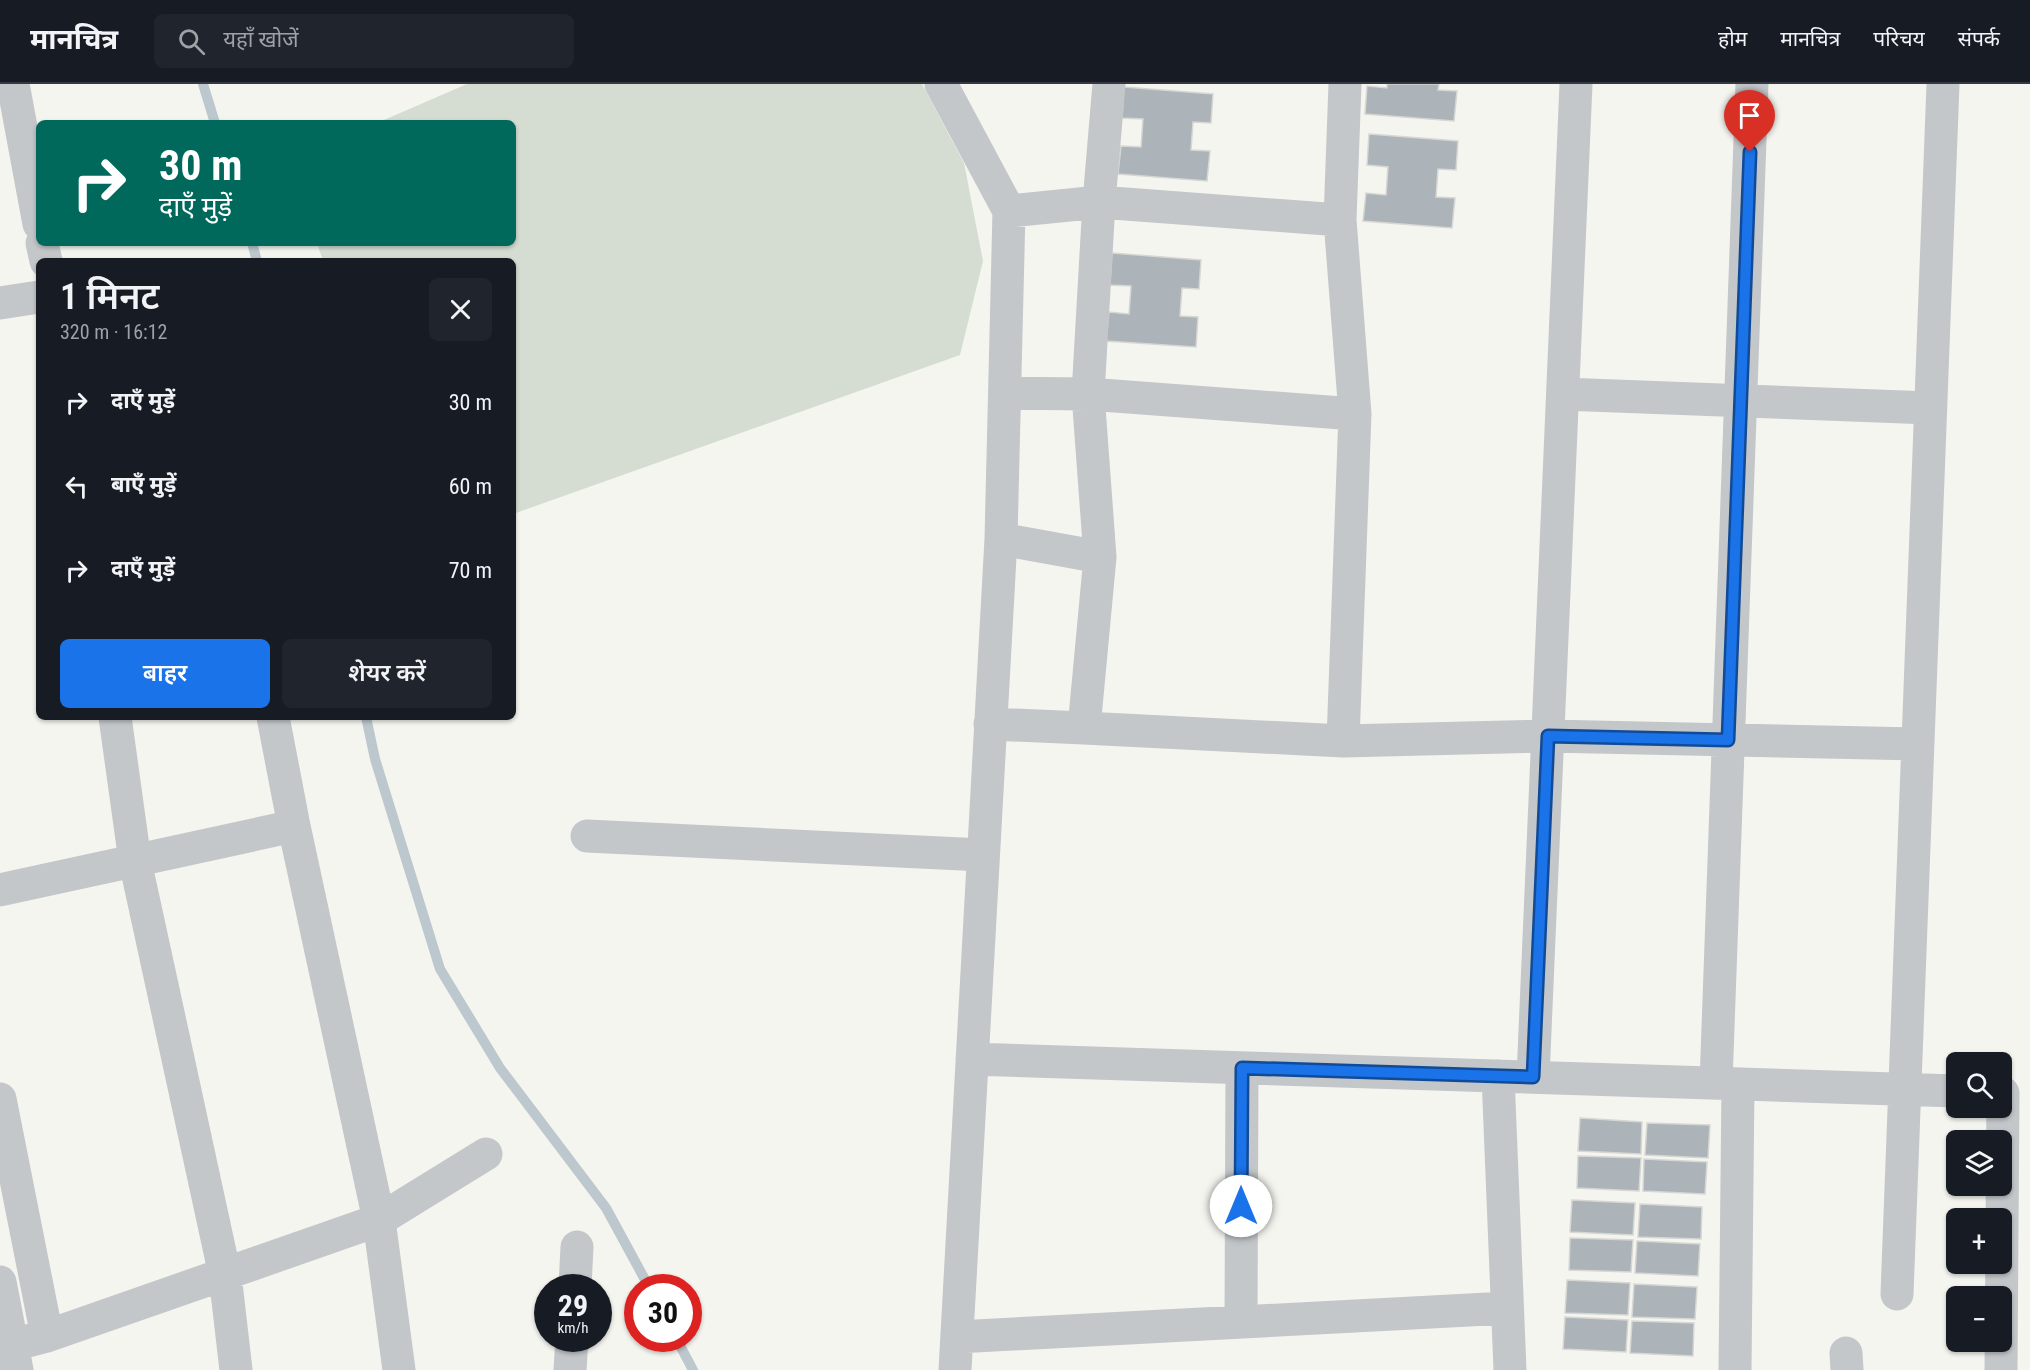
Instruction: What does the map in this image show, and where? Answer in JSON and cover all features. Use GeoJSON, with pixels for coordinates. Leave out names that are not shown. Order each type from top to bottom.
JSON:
{"type":"FeatureCollection","features":[{"type":"Feature","properties":{"kind":"street"},"geometry":{"type":"LineString","coordinates":[[13,84],[36,208]]}},
{"type":"Feature","properties":{"kind":"street"},"geometry":{"type":"LineString","coordinates":[[941,84],[1009,211],[1001,539],[955,1370]]}},
{"type":"Feature","properties":{"kind":"street"},"geometry":{"type":"LineString","coordinates":[[1084,728],[1100,557],[1088,394],[1099,202],[1109,84]]}},
{"type":"Feature","properties":{"kind":"street"},"geometry":{"type":"LineString","coordinates":[[1343,741],[1355,414],[1340,220],[1345,84]]}},
{"type":"Feature","properties":{"kind":"street"},"geometry":{"type":"LineString","coordinates":[[1533,1077],[1576,84]]}},
{"type":"Feature","properties":{"kind":"street"},"geometry":{"type":"LineString","coordinates":[[1735,1370],[1727,1084],[1728,740],[1752,84]]}},
{"type":"Feature","properties":{"kind":"street"},"geometry":{"type":"LineString","coordinates":[[1897,1294],[1943,84]]}},
{"type":"Feature","properties":{"kind":"street"},"geometry":{"type":"LineString","coordinates":[[1009,211],[1099,202],[1340,220]]}},
{"type":"Feature","properties":{"kind":"street"},"geometry":{"type":"LineString","coordinates":[[0,303],[36,297]]}},
{"type":"Feature","properties":{"kind":"street"},"geometry":{"type":"LineString","coordinates":[[1005,393],[1088,394],[1355,414]]}},
{"type":"Feature","properties":{"kind":"street"},"geometry":{"type":"LineString","coordinates":[[1563,394],[1930,408]]}},
{"type":"Feature","properties":{"kind":"street"},"geometry":{"type":"LineString","coordinates":[[1001,539],[1100,557]]}},
{"type":"Feature","properties":{"kind":"street"},"geometry":{"type":"LineString","coordinates":[[115,720],[135,861],[225,1275],[236,1370]]}},
{"type":"Feature","properties":{"kind":"street"},"geometry":{"type":"LineString","coordinates":[[274,720],[294,826],[379,1220],[399,1370]]}},
{"type":"Feature","properties":{"kind":"street"},"geometry":{"type":"LineString","coordinates":[[990,724],[1343,741],[1548,736],[1918,744]]}},
{"type":"Feature","properties":{"kind":"street"},"geometry":{"type":"LineString","coordinates":[[0,890],[294,826]]}},
{"type":"Feature","properties":{"kind":"street"},"geometry":{"type":"LineString","coordinates":[[587,836],[983,855]]}},
{"type":"Feature","properties":{"kind":"street"},"geometry":{"type":"LineString","coordinates":[[972,1059],[1946,1091]]}},
{"type":"Feature","properties":{"kind":"street"},"geometry":{"type":"LineString","coordinates":[[1241,1322],[1242,1068]]}},
{"type":"Feature","properties":{"kind":"street"},"geometry":{"type":"LineString","coordinates":[[1498,1076],[1510,1370]]}},
{"type":"Feature","properties":{"kind":"street"},"geometry":{"type":"LineString","coordinates":[[0,1099],[47,1336]]}},
{"type":"Feature","properties":{"kind":"street"},"geometry":{"type":"LineString","coordinates":[[2001,1370],[2010,1118]]}},
{"type":"Feature","properties":{"kind":"street"},"geometry":{"type":"LineString","coordinates":[[0,1282],[14,1358],[47,1336],[379,1220],[486,1154]]}},
{"type":"Feature","properties":{"kind":"street"},"geometry":{"type":"LineString","coordinates":[[575,1274],[576,1247]]}},
{"type":"Feature","properties":{"kind":"street"},"geometry":{"type":"LineString","coordinates":[[957,1337],[1508,1308]]}},
{"type":"Feature","properties":{"kind":"street"},"geometry":{"type":"LineString","coordinates":[[570,1370],[571,1352]]}},
{"type":"Feature","properties":{"kind":"shaded area"},"geometry":{"type":"Polygon","coordinates":[[[467,84],[922,84],[964,163],[983,261],[960,355],[516,513],[516,258],[322,258],[318,246],[516,246],[516,120],[384,120],[467,84]]]}},
{"type":"Feature","properties":{"kind":"building"},"geometry":{"type":"Polygon","coordinates":[[[1387,84],[1439,84],[1438,90],[1457,91],[1454,121],[1365,114],[1367,86],[1387,88],[1387,84]]]}},
{"type":"Feature","properties":{"kind":"building"},"geometry":{"type":"Polygon","coordinates":[[[1124,87],[1213,94],[1211,123],[1193,122],[1191,150],[1210,151],[1207,181],[1118,174],[1121,146],[1141,147],[1143,119],[1122,118],[1124,87]]]}},
{"type":"Feature","properties":{"kind":"building"},"geometry":{"type":"Polygon","coordinates":[[[1369,134],[1458,141],[1456,170],[1438,169],[1436,197],[1455,198],[1452,228],[1363,221],[1366,193],[1386,195],[1388,167],[1367,165],[1369,134]]]}},
{"type":"Feature","properties":{"kind":"building"},"geometry":{"type":"Polygon","coordinates":[[[1112,253],[1201,260],[1199,289],[1182,288],[1180,316],[1198,317],[1196,347],[1106,341],[1109,312],[1129,314],[1131,286],[1110,285],[1112,253]]]}},
{"type":"Feature","properties":{"kind":"building"},"geometry":{"type":"Polygon","coordinates":[[[1580,1118],[1642,1122],[1641,1154],[1578,1151],[1580,1118]]]}},
{"type":"Feature","properties":{"kind":"building"},"geometry":{"type":"Polygon","coordinates":[[[1647,1123],[1710,1125],[1708,1158],[1645,1155],[1647,1123]]]}},
{"type":"Feature","properties":{"kind":"building"},"geometry":{"type":"Polygon","coordinates":[[[1578,1156],[1641,1158],[1639,1191],[1577,1188],[1578,1156]]]}},
{"type":"Feature","properties":{"kind":"building"},"geometry":{"type":"Polygon","coordinates":[[[1644,1159],[1707,1162],[1705,1194],[1643,1191],[1644,1159]]]}},
{"type":"Feature","properties":{"kind":"building"},"geometry":{"type":"Polygon","coordinates":[[[1572,1200],[1635,1203],[1633,1235],[1570,1232],[1572,1200]]]}},
{"type":"Feature","properties":{"kind":"building"},"geometry":{"type":"Polygon","coordinates":[[[1640,1204],[1702,1207],[1701,1239],[1638,1237],[1640,1204]]]}},
{"type":"Feature","properties":{"kind":"building"},"geometry":{"type":"Polygon","coordinates":[[[1570,1238],[1633,1240],[1631,1272],[1569,1270],[1570,1238]]]}},
{"type":"Feature","properties":{"kind":"building"},"geometry":{"type":"Polygon","coordinates":[[[1637,1241],[1700,1244],[1698,1276],[1635,1273],[1637,1241]]]}},
{"type":"Feature","properties":{"kind":"building"},"geometry":{"type":"Polygon","coordinates":[[[1567,1280],[1630,1283],[1628,1315],[1565,1313],[1567,1280]]]}},
{"type":"Feature","properties":{"kind":"building"},"geometry":{"type":"Polygon","coordinates":[[[1634,1284],[1697,1287],[1695,1319],[1632,1317],[1634,1284]]]}},
{"type":"Feature","properties":{"kind":"building"},"geometry":{"type":"Polygon","coordinates":[[[1565,1317],[1628,1320],[1626,1352],[1563,1349],[1565,1317]]]}},
{"type":"Feature","properties":{"kind":"building"},"geometry":{"type":"Polygon","coordinates":[[[1632,1321],[1694,1323],[1693,1356],[1630,1353],[1632,1321]]]}},
{"type":"Feature","properties":{"kind":"waterway"},"geometry":{"type":"LineString","coordinates":[[203,84],[214,120]]}},
{"type":"Feature","properties":{"kind":"waterway"},"geometry":{"type":"LineString","coordinates":[[253,246],[256,258]]}},
{"type":"Feature","properties":{"kind":"waterway"},"geometry":{"type":"LineString","coordinates":[[367,720],[375,759],[440,969],[500,1068],[606,1208],[642,1274]]}},
{"type":"Feature","properties":{"kind":"waterway"},"geometry":{"type":"LineString","coordinates":[[683,1352],[693,1370]]}},
{"type":"Feature","properties":{"kind":"route"},"geometry":{"type":"LineString","coordinates":[[1241,1206],[1242,1068],[1533,1077],[1548,736],[1728,740],[1750,152]]}}]}
